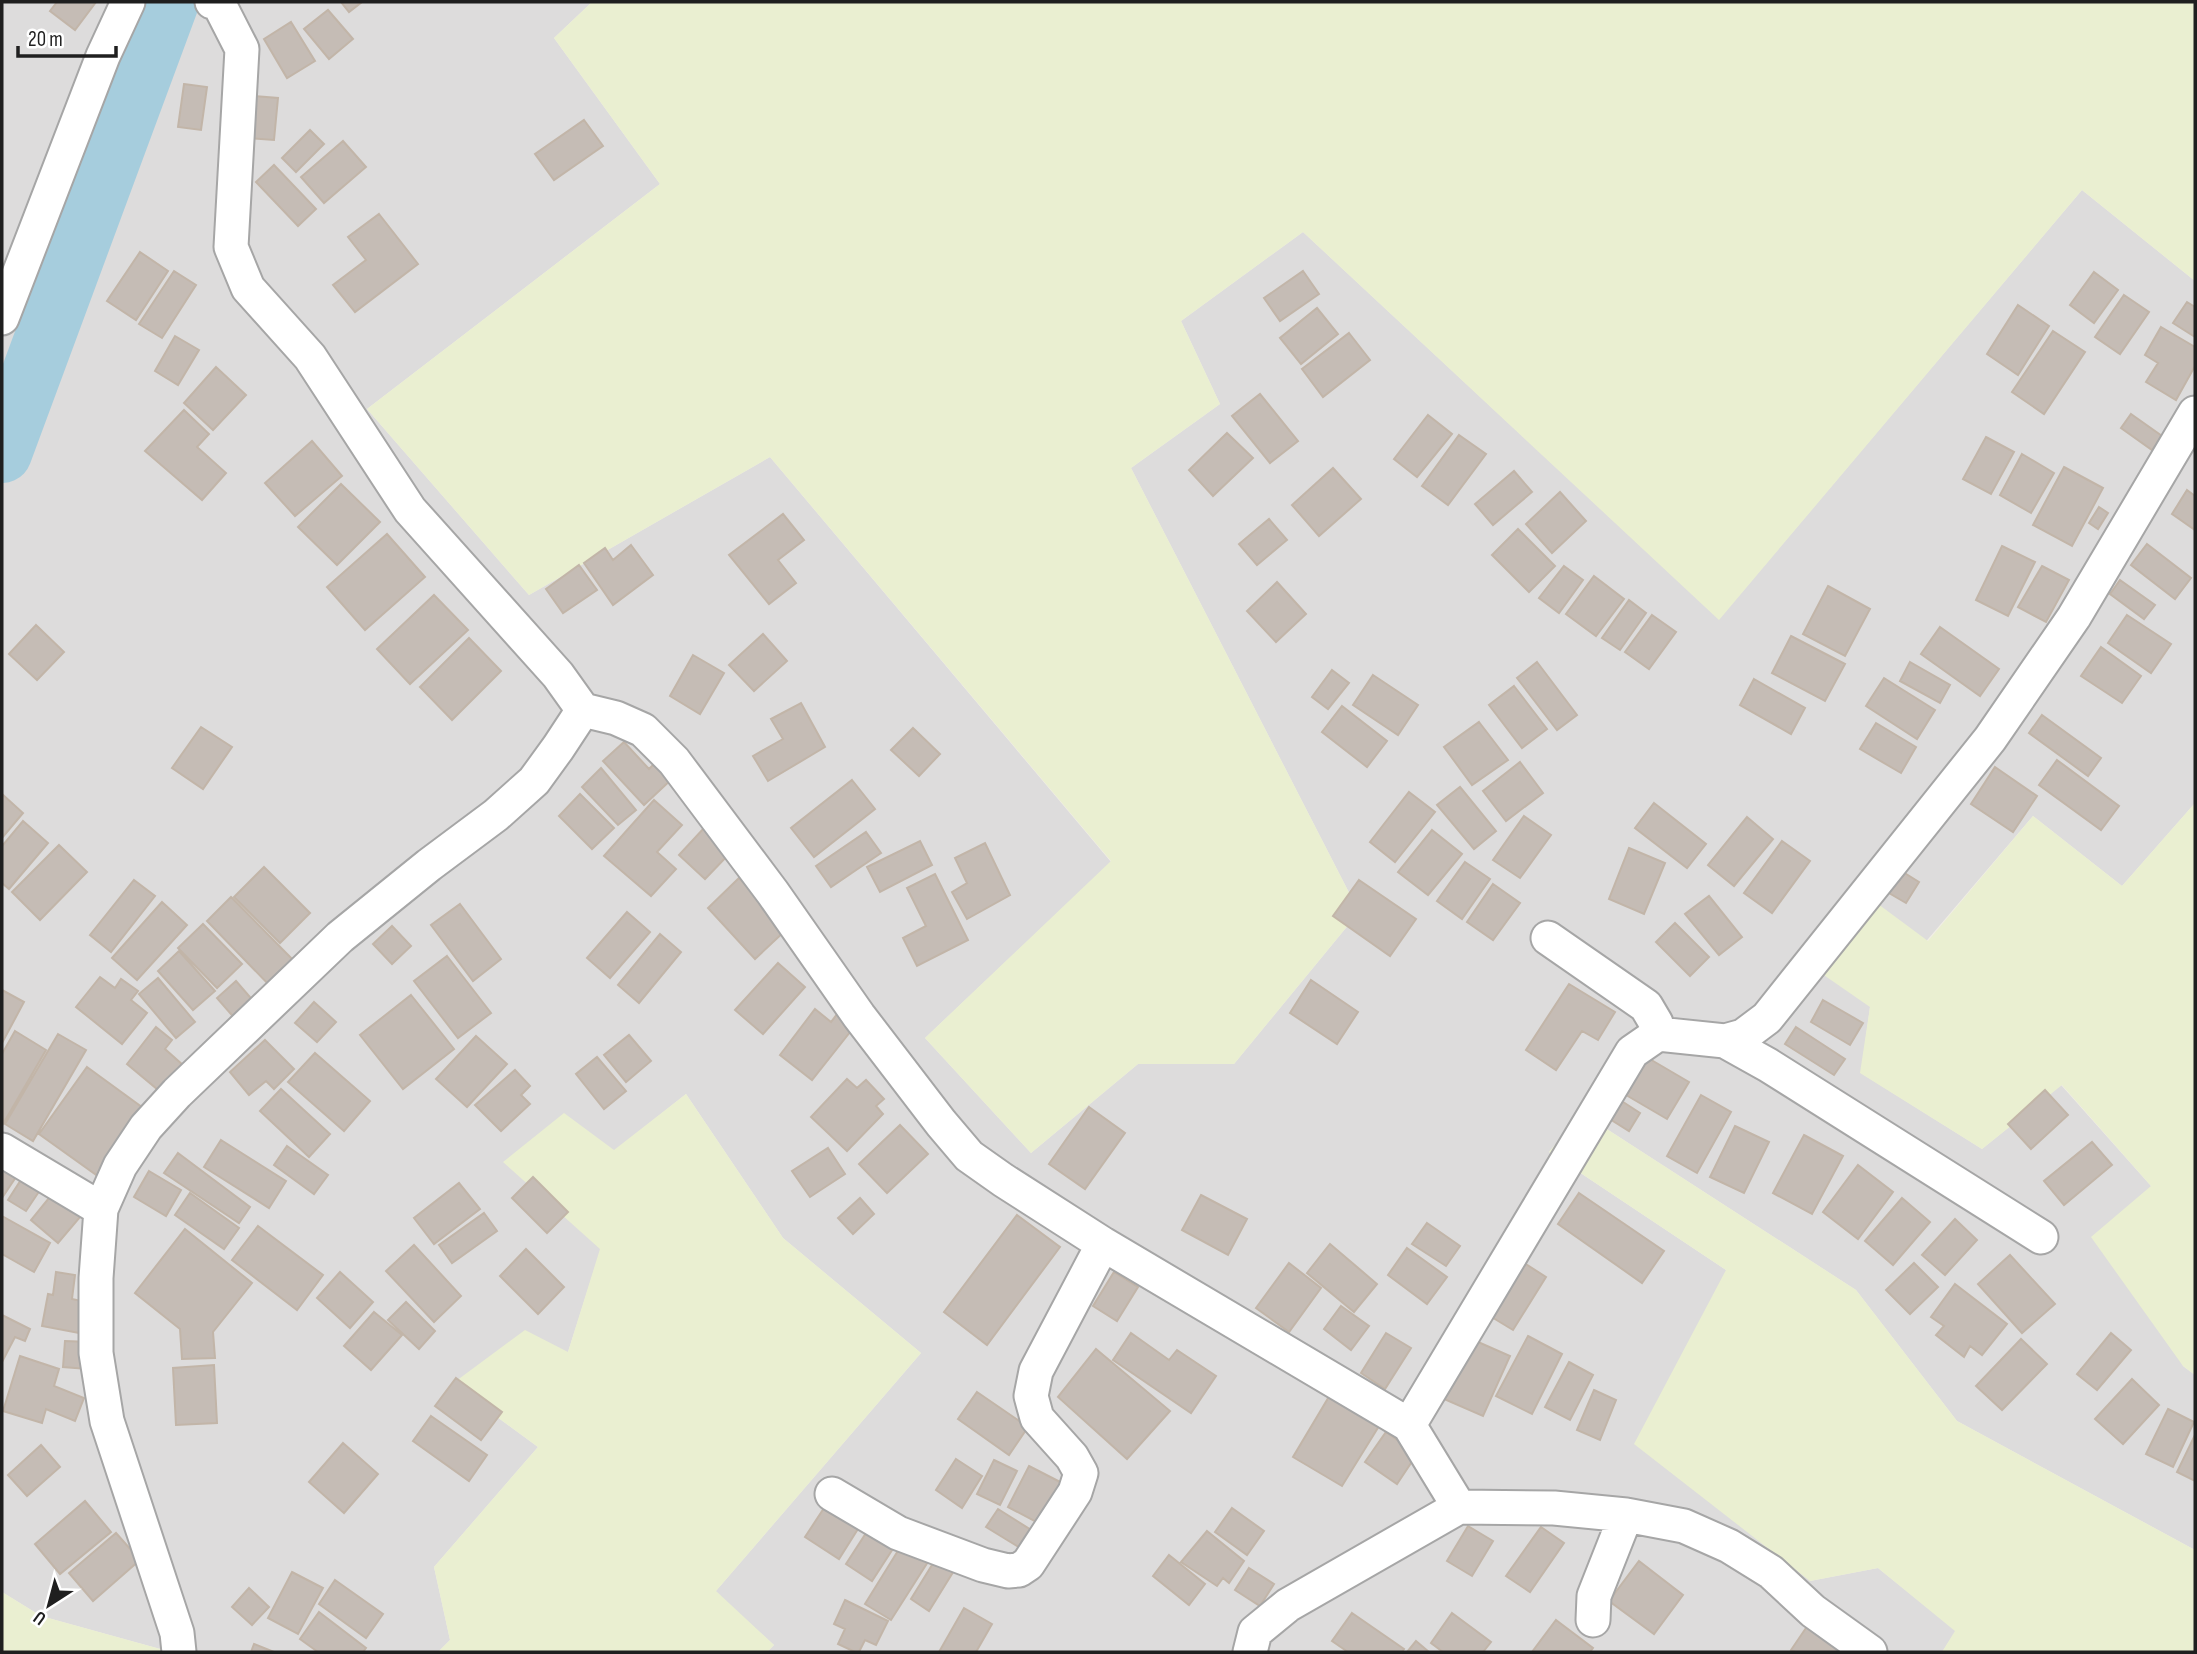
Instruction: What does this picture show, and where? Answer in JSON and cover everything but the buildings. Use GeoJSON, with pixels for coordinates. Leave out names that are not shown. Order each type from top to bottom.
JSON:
{"type":"FeatureCollection","features":[{"type":"Feature","properties":{"kind":"street"},"geometry":{"type":"LineString","coordinates":[[2,318],[103,56],[128,2]]}},
{"type":"Feature","properties":{"kind":"street"},"geometry":{"type":"LineString","coordinates":[[217,3],[242,49],[231,247],[248,288],[310,357],[410,510],[558,675],[583,709],[616,718],[643,730],[674,761],[773,893],[859,1016],[969,1156],[1103,1244],[1409,1425],[1459,1507]]}},
{"type":"Feature","properties":{"kind":"street"},"geometry":{"type":"LineString","coordinates":[[1409,1425],[1632,1052],[1658,1034],[1725,1041],[1743,1036],[1767,1018],[1990,739],[2074,617],[2195,413]]}},
{"type":"Feature","properties":{"kind":"street"},"geometry":{"type":"LineString","coordinates":[[179,1652],[177,1633],[107,1421],[96,1353],[96,1278],[101,1209],[120,1166],[146,1127],[177,1093],[340,937],[496,815],[534,781],[583,709]]}},
{"type":"Feature","properties":{"kind":"street"},"geometry":{"type":"LineString","coordinates":[[1548,938],[1646,1006],[1656,1023],[1658,1034]]}},
{"type":"Feature","properties":{"kind":"street"},"geometry":{"type":"LineString","coordinates":[[1725,1041],[1768,1065],[2041,1237]]}},
{"type":"Feature","properties":{"kind":"street"},"geometry":{"type":"LineString","coordinates":[[2,1150],[101,1209]]}},
{"type":"Feature","properties":{"kind":"street"},"geometry":{"type":"LineString","coordinates":[[832,1494],[898,1533],[983,1565],[1008,1571],[1019,1570],[1028,1564],[1075,1492],[1081,1472],[1072,1457],[1037,1418],[1031,1396],[1036,1371],[1103,1244]]}},
{"type":"Feature","properties":{"kind":"street"},"geometry":{"type":"LineString","coordinates":[[1250,1652],[1255,1632],[1288,1605],[1459,1507],[1554,1508],[1626,1514],[1684,1526],[1729,1546],[1771,1573],[1813,1611],[1870,1652]]}},
{"type":"Feature","properties":{"kind":"street"},"geometry":{"type":"LineString","coordinates":[[1593,1620],[1594,1596],[1626,1514]]}},
{"type":"Feature","properties":{"kind":"shaded area"},"geometry":{"type":"Polygon","coordinates":[[[2,2],[592,2],[554,38],[660,184],[367,409],[529,595],[770,457],[1111,862],[925,1038],[1031,1153],[1138,1064],[1234,1064],[1359,912],[1131,468],[1220,404],[1181,321],[1303,232],[1719,619],[2082,190],[2195,281],[2195,803],[2122,886],[2033,816],[1870,1007],[1861,1073],[1982,1149],[2061,1085],[2151,1186],[2183,1366],[2195,1375],[2195,1550],[1957,1421],[1856,1290],[1582,1113],[1549,1152],[1726,1270],[1810,1581],[1878,1568],[1956,1631],[1942,1652],[767,1652],[774,1645],[715,1592],[921,1353],[783,1238],[686,1094],[614,1151],[504,1162],[601,1248],[568,1352],[452,1384],[538,1447],[434,1567],[450,1640],[438,1652],[171,1652],[41,1616],[2,1592],[2,2]]]}},
{"type":"Feature","properties":{"kind":"green space"},"geometry":{"type":"Polygon","coordinates":[[[592,2],[2195,2],[2195,281],[2082,190],[1719,620],[1303,232],[1181,321],[1220,404],[1131,468],[1359,912],[1234,1064],[1138,1064],[1031,1153],[925,1038],[1111,861],[770,457],[529,595],[367,409],[660,184],[554,38],[592,2]]]}},
{"type":"Feature","properties":{"kind":"green space"},"geometry":{"type":"Polygon","coordinates":[[[2195,803],[2195,1375],[2183,1366],[2091,1237],[2151,1186],[2062,1085],[1982,1149],[1860,1073],[1870,1007],[1805,962],[1851,884],[1928,941],[2033,816],[2122,886],[2195,803]]]}},
{"type":"Feature","properties":{"kind":"green space"},"geometry":{"type":"Polygon","coordinates":[[[686,1094],[783,1238],[921,1353],[716,1591],[774,1645],[767,1652],[438,1652],[450,1640],[434,1567],[538,1447],[452,1384],[525,1330],[568,1352],[600,1249],[503,1162],[564,1113],[614,1150],[686,1094]]]}},
{"type":"Feature","properties":{"kind":"green space"},"geometry":{"type":"Polygon","coordinates":[[[1582,1113],[1856,1290],[1957,1421],[2195,1550],[2195,1652],[1942,1652],[1955,1631],[1878,1568],[1810,1581],[1634,1444],[1726,1270],[1549,1152],[1582,1113]]]}},
{"type":"Feature","properties":{"kind":"green space"},"geometry":{"type":"Polygon","coordinates":[[[2,1592],[41,1616],[171,1652],[2,1652],[2,1592]]]}},
{"type":"Feature","properties":{"kind":"waterway"},"geometry":{"type":"LineString","coordinates":[[2,453],[169,2]]}}]}
